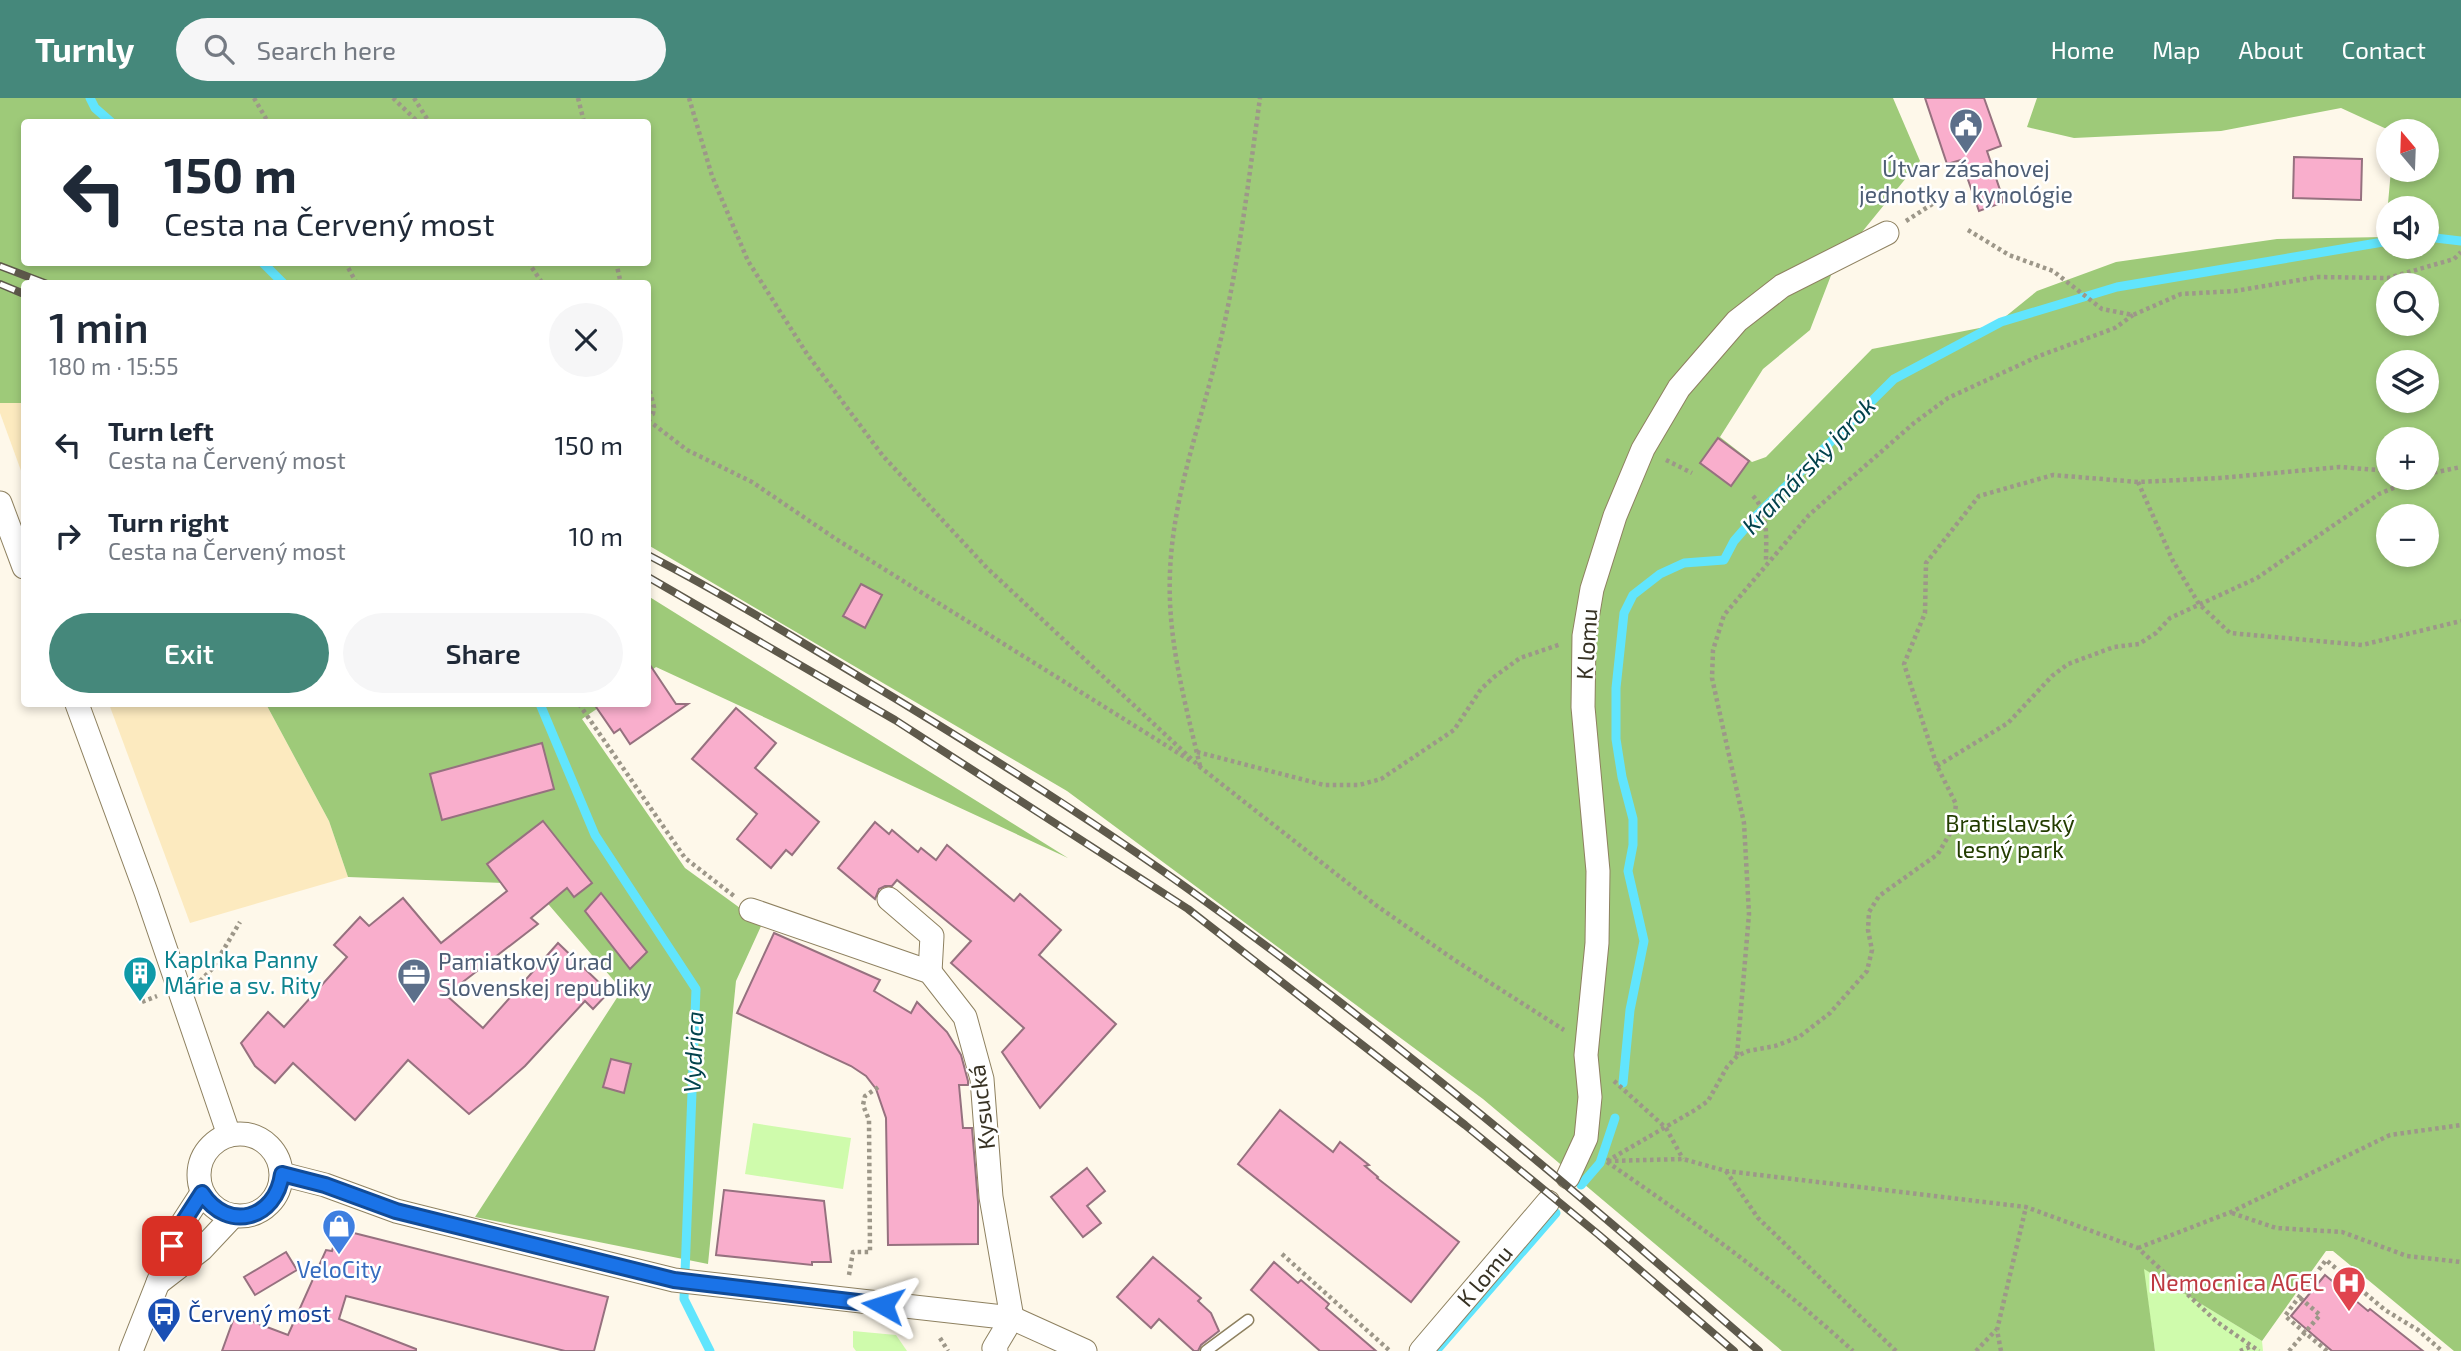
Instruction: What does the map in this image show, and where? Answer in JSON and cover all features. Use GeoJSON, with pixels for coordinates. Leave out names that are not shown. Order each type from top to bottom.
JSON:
{"type":"FeatureCollection","features":[{"type":"Feature","properties":{"kind":"street","name":"K lomu"},"geometry":{"type":"LineString","coordinates":[[1568,1177],[1586,1138],[1590,1097],[1586,1055],[1597,943],[1598,871],[1583,707],[1584,636],[1592,589],[1615,516],[1643,449],[1678,388],[1737,321],[1782,286],[1887,233]]}},
{"type":"Feature","properties":{"kind":"street"},"geometry":{"type":"LineString","coordinates":[[0,503],[21,559]]}},
{"type":"Feature","properties":{"kind":"street"},"geometry":{"type":"LineString","coordinates":[[78,707],[146,892],[229,1135]]}},
{"type":"Feature","properties":{"kind":"street"},"geometry":{"type":"LineString","coordinates":[[751,910],[930,972],[932,936],[889,899]]}},
{"type":"Feature","properties":{"kind":"street","name":"Kysucká"},"geometry":{"type":"LineString","coordinates":[[930,972],[965,1017],[982,1079],[991,1197],[1013,1318]]}},
{"type":"Feature","properties":{"kind":"street"},"geometry":{"type":"LineString","coordinates":[[229,1135],[252,1135],[263,1141],[273,1149],[282,1174],[280,1186],[268,1206],[246,1216],[233,1216],[215,1209],[202,1193],[198,1175],[203,1155],[219,1139],[229,1135]]}},
{"type":"Feature","properties":{"kind":"street"},"geometry":{"type":"LineString","coordinates":[[282,1174],[325,1185],[396,1211],[674,1280],[1013,1318],[1085,1351]]}},
{"type":"Feature","properties":{"kind":"street"},"geometry":{"type":"LineString","coordinates":[[131,1351],[180,1227],[202,1193]]}},
{"type":"Feature","properties":{"kind":"street","name":"K lomu"},"geometry":{"type":"LineString","coordinates":[[1421,1351],[1549,1202]]}},
{"type":"Feature","properties":{"kind":"street"},"geometry":{"type":"LineString","coordinates":[[156,1285],[202,1249],[233,1216]]}},
{"type":"Feature","properties":{"kind":"street"},"geometry":{"type":"LineString","coordinates":[[996,1351],[995,1348],[1013,1318]]}},
{"type":"Feature","properties":{"kind":"lane"},"geometry":{"type":"LineString","coordinates":[[1206,1351],[1248,1320]]}},
{"type":"Feature","properties":{"kind":"path"},"geometry":{"type":"LineString","coordinates":[[254,98],[266,119]]}},
{"type":"Feature","properties":{"kind":"path"},"geometry":{"type":"LineString","coordinates":[[393,98],[415,119]]}},
{"type":"Feature","properties":{"kind":"path"},"geometry":{"type":"LineString","coordinates":[[414,98],[427,119]]}},
{"type":"Feature","properties":{"kind":"path"},"geometry":{"type":"LineString","coordinates":[[578,98],[583,119]]}},
{"type":"Feature","properties":{"kind":"path"},"geometry":{"type":"LineString","coordinates":[[689,98],[712,176],[747,261],[807,354],[883,456],[987,568],[1200,767],[1377,906],[1453,959],[1566,1031],[1586,1055],[1666,1128],[1683,1159]]}},
{"type":"Feature","properties":{"kind":"path"},"geometry":{"type":"LineString","coordinates":[[1200,767],[1173,645],[1169,576],[1172,540],[1177,506],[1230,298],[1260,98]]}},
{"type":"Feature","properties":{"kind":"path"},"geometry":{"type":"LineString","coordinates":[[1968,230],[2009,255],[2053,271],[2102,309],[2133,315]]}},
{"type":"Feature","properties":{"kind":"path"},"geometry":{"type":"LineString","coordinates":[[1737,1056],[1749,915],[1744,823],[1712,678],[1713,650],[1724,615],[1809,515],[1914,423],[1948,398],[2039,356],[2115,328],[2133,315],[2181,294],[2235,291],[2317,277],[2388,278],[2454,259],[2461,252]]}},
{"type":"Feature","properties":{"kind":"path"},"geometry":{"type":"LineString","coordinates":[[651,396],[654,407],[651,416]]}},
{"type":"Feature","properties":{"kind":"path"},"geometry":{"type":"LineString","coordinates":[[651,420],[687,450],[752,482],[836,538],[1200,767]]}},
{"type":"Feature","properties":{"kind":"path"},"geometry":{"type":"LineString","coordinates":[[1607,1161],[1708,1101],[1727,1067],[1737,1056],[1799,1037],[1830,1013],[1867,971],[1872,950],[1868,930],[1869,912],[1880,896],[1938,854],[1954,828],[1956,804],[1937,766],[1904,664],[1925,613],[1926,563],[1979,496],[2053,475],[2138,482],[2221,478],[2340,467],[2376,470]]}},
{"type":"Feature","properties":{"kind":"path"},"geometry":{"type":"LineString","coordinates":[[2439,472],[2461,467]]}},
{"type":"Feature","properties":{"kind":"path"},"geometry":{"type":"LineString","coordinates":[[2138,482],[2173,561],[2199,604],[2231,633],[2362,645],[2461,621]]}},
{"type":"Feature","properties":{"kind":"path"},"geometry":{"type":"LineString","coordinates":[[1937,766],[2008,723],[2052,676],[2068,664],[2114,647],[2139,644],[2156,633],[2170,618],[2257,578],[2388,490]]}},
{"type":"Feature","properties":{"kind":"path"},"geometry":{"type":"LineString","coordinates":[[1753,496],[1760,503],[1765,526],[1766,563]]}},
{"type":"Feature","properties":{"kind":"path"},"geometry":{"type":"LineString","coordinates":[[1197,752],[1324,785],[1359,785],[1381,779],[1454,730],[1481,689],[1520,658],[1584,636]]}},
{"type":"Feature","properties":{"kind":"path"},"geometry":{"type":"LineString","coordinates":[[581,707],[685,858],[751,910]]}},
{"type":"Feature","properties":{"kind":"path"},"geometry":{"type":"LineString","coordinates":[[195,986],[212,969],[240,922]]}},
{"type":"Feature","properties":{"kind":"path"},"geometry":{"type":"LineString","coordinates":[[142,1002],[159,995]]}},
{"type":"Feature","properties":{"kind":"path"},"geometry":{"type":"LineString","coordinates":[[849,1279],[853,1252],[870,1252],[869,1119],[863,1105],[864,1096],[880,1086]]}},
{"type":"Feature","properties":{"kind":"path"},"geometry":{"type":"LineString","coordinates":[[2138,1248],[2231,1212],[2390,1135],[2461,1125]]}},
{"type":"Feature","properties":{"kind":"path"},"geometry":{"type":"LineString","coordinates":[[1607,1161],[1683,1159],[1726,1171],[2026,1207],[2138,1248],[2217,1322],[2259,1351]]}},
{"type":"Feature","properties":{"kind":"path"},"geometry":{"type":"LineString","coordinates":[[1607,1161],[1718,1239],[1817,1318],[1853,1351]]}},
{"type":"Feature","properties":{"kind":"path"},"geometry":{"type":"LineString","coordinates":[[1726,1171],[1758,1218],[1896,1351]]}},
{"type":"Feature","properties":{"kind":"path"},"geometry":{"type":"LineString","coordinates":[[2001,1351],[1997,1330],[2026,1207]]}},
{"type":"Feature","properties":{"kind":"path"},"geometry":{"type":"LineString","coordinates":[[2231,1212],[2276,1228],[2342,1232],[2407,1256],[2461,1262]]}},
{"type":"Feature","properties":{"kind":"path"},"geometry":{"type":"LineString","coordinates":[[1282,1254],[1390,1351]]}},
{"type":"Feature","properties":{"kind":"path"},"geometry":{"type":"LineString","coordinates":[[2327,1351],[2285,1316],[2326,1260],[2385,1310],[2418,1330],[2442,1351]]}},
{"type":"Feature","properties":{"kind":"path"},"geometry":{"type":"LineString","coordinates":[[2289,1351],[2320,1315],[2299,1297]]}},
{"type":"Feature","properties":{"kind":"path"},"geometry":{"type":"LineString","coordinates":[[1976,1351],[1997,1330]]}},
{"type":"Feature","properties":{"kind":"path"},"geometry":{"type":"LineString","coordinates":[[940,1338],[948,1351]]}},
{"type":"Feature","properties":{"kind":"path"},"geometry":{"type":"LineString","coordinates":[[2240,1351],[2252,1346]]}},
{"type":"Feature","properties":{"kind":"shaded area"},"geometry":{"type":"Polygon","coordinates":[[[0,403],[21,403],[21,471],[0,413],[0,403]]]}},
{"type":"Feature","properties":{"kind":"shaded area"},"geometry":{"type":"Polygon","coordinates":[[[110,707],[268,707],[329,821],[348,877],[190,923],[110,707]]]}},
{"type":"Feature","properties":{"kind":"green space","name":"Bratislavský lesný park"},"geometry":{"type":"Polygon","coordinates":[[[0,98],[1893,98],[1920,161],[1835,265],[1810,330],[1763,369],[1720,437],[1752,462],[1766,457],[1872,349],[1995,325],[2037,291],[2116,262],[2277,239],[2376,237],[2376,259],[2439,259],[2439,196],[2389,196],[2390,182],[2440,182],[2440,119],[2376,119],[2376,124],[2341,108],[2221,131],[2074,138],[2027,127],[2037,98],[2461,98],[2461,1351],[2454,1351],[2333,1251],[2326,1251],[2262,1341],[2144,1269],[2155,1351],[1782,1351],[1483,1099],[1067,791],[651,547],[651,280],[21,280],[21,403],[0,403],[0,98]]]}},
{"type":"Feature","properties":{"kind":"green space"},"geometry":{"type":"Polygon","coordinates":[[[651,598],[1068,858],[656,667],[651,671],[651,598]]]}},
{"type":"Feature","properties":{"kind":"green space"},"geometry":{"type":"Polygon","coordinates":[[[268,707],[600,707],[582,719],[685,868],[762,924],[736,981],[708,1264],[475,1217],[622,990],[531,884],[348,877],[329,821],[268,707]]]}},
{"type":"Feature","properties":{"kind":"green space"},"geometry":{"type":"Polygon","coordinates":[[[753,1123],[851,1138],[843,1189],[745,1174],[753,1123]]]}},
{"type":"Feature","properties":{"kind":"green space"},"geometry":{"type":"Polygon","coordinates":[[[2143,1268],[2262,1341],[2263,1351],[2155,1351],[2143,1268]]]}},
{"type":"Feature","properties":{"kind":"green space"},"geometry":{"type":"Polygon","coordinates":[[[853,1331],[896,1335],[907,1351],[856,1351],[853,1347],[853,1331]]]}},
{"type":"Feature","properties":{"kind":"building","name":"Útvar zásahovej jednotky a kynológie"},"geometry":{"type":"Polygon","coordinates":[[[1925,98],[1984,98],[2001,146],[1987,151],[2004,202],[1979,211],[1961,160],[1947,164],[1925,98]]]}},
{"type":"Feature","properties":{"kind":"building"},"geometry":{"type":"Polygon","coordinates":[[[2294,157],[2362,159],[2361,200],[2293,198],[2294,157]]]}},
{"type":"Feature","properties":{"kind":"building"},"geometry":{"type":"Polygon","coordinates":[[[1718,438],[1749,461],[1731,486],[1700,463],[1718,438]]]}},
{"type":"Feature","properties":{"kind":"building"},"geometry":{"type":"Polygon","coordinates":[[[861,584],[882,595],[865,628],[843,616],[861,584]]]}},
{"type":"Feature","properties":{"kind":"building"},"geometry":{"type":"Polygon","coordinates":[[[651,666],[676,704],[688,704],[630,744],[620,729],[614,733],[596,707],[651,707],[651,666]]]}},
{"type":"Feature","properties":{"kind":"building"},"geometry":{"type":"Polygon","coordinates":[[[736,708],[776,743],[755,768],[819,822],[792,855],[786,850],[771,868],[737,839],[757,814],[692,759],[736,708]]]}},
{"type":"Feature","properties":{"kind":"building"},"geometry":{"type":"Polygon","coordinates":[[[542,743],[554,789],[442,820],[430,774],[542,743]]]}},
{"type":"Feature","properties":{"kind":"building","name":"Pamiatkový úrad Slovenskej republiky"},"geometry":{"type":"Polygon","coordinates":[[[543,821],[592,883],[574,897],[567,888],[531,918],[538,924],[446,995],[483,1028],[558,943],[609,992],[593,1009],[585,1001],[525,1066],[491,1096],[469,1114],[408,1060],[355,1120],[293,1063],[275,1083],[255,1066],[241,1043],[268,1012],[284,1027],[347,957],[334,945],[360,917],[369,926],[403,898],[441,943],[507,891],[487,864],[543,821]]]}},
{"type":"Feature","properties":{"kind":"building"},"geometry":{"type":"Polygon","coordinates":[[[875,822],[889,834],[892,830],[918,852],[921,848],[936,860],[947,845],[1014,901],[1020,894],[1061,930],[1039,955],[1116,1024],[1040,1108],[1002,1052],[1024,1028],[951,963],[971,941],[897,880],[892,886],[879,889],[875,899],[838,868],[875,822]]]}},
{"type":"Feature","properties":{"kind":"building"},"geometry":{"type":"Polygon","coordinates":[[[601,893],[647,952],[630,969],[585,911],[601,893]]]}},
{"type":"Feature","properties":{"kind":"building"},"geometry":{"type":"Polygon","coordinates":[[[774,933],[880,980],[874,991],[911,1013],[917,1002],[947,1032],[961,1055],[968,1081],[968,1085],[959,1085],[963,1128],[972,1128],[978,1202],[978,1244],[888,1245],[886,1118],[876,1089],[866,1076],[851,1066],[737,1013],[774,933]]]}},
{"type":"Feature","properties":{"kind":"building"},"geometry":{"type":"Polygon","coordinates":[[[611,1059],[631,1064],[624,1093],[603,1087],[611,1059]]]}},
{"type":"Feature","properties":{"kind":"building"},"geometry":{"type":"Polygon","coordinates":[[[1280,1110],[1333,1152],[1340,1142],[1369,1165],[1365,1166],[1377,1178],[1459,1242],[1411,1302],[1238,1164],[1280,1110]]]}},
{"type":"Feature","properties":{"kind":"building"},"geometry":{"type":"Polygon","coordinates":[[[1087,1168],[1105,1191],[1087,1206],[1101,1223],[1083,1237],[1051,1197],[1087,1168]]]}},
{"type":"Feature","properties":{"kind":"building"},"geometry":{"type":"Polygon","coordinates":[[[724,1190],[824,1201],[831,1262],[812,1262],[812,1265],[716,1255],[724,1190]]]}},
{"type":"Feature","properties":{"kind":"building"},"geometry":{"type":"Polygon","coordinates":[[[338,1229],[608,1297],[594,1351],[565,1351],[346,1296],[339,1319],[416,1351],[222,1351],[235,1315],[288,1335],[326,1250],[332,1251],[338,1229]]]}},
{"type":"Feature","properties":{"kind":"building"},"geometry":{"type":"Polygon","coordinates":[[[286,1252],[297,1270],[255,1295],[244,1277],[286,1252]]]}},
{"type":"Feature","properties":{"kind":"building"},"geometry":{"type":"Polygon","coordinates":[[[1153,1257],[1201,1298],[1198,1301],[1211,1313],[1219,1331],[1201,1345],[1198,1351],[1194,1351],[1159,1319],[1151,1328],[1117,1297],[1153,1257]]]}},
{"type":"Feature","properties":{"kind":"building"},"geometry":{"type":"Polygon","coordinates":[[[1274,1262],[1298,1283],[1301,1280],[1329,1304],[1326,1308],[1376,1351],[1320,1351],[1251,1290],[1274,1262]]]}},
{"type":"Feature","properties":{"kind":"building","name":"Nemocnica AGEL"},"geometry":{"type":"Polygon","coordinates":[[[2325,1275],[2423,1351],[2332,1351],[2291,1316],[2325,1275]]]}},
{"type":"Feature","properties":{"kind":"waterway","name":"Vydrica"},"geometry":{"type":"LineString","coordinates":[[90,98],[95,108],[108,119]]}},
{"type":"Feature","properties":{"kind":"waterway","name":"Kramársky jarok"},"geometry":{"type":"LineString","coordinates":[[2439,238],[2461,241]]}},
{"type":"Feature","properties":{"kind":"waterway","name":"Kramársky jarok"},"geometry":{"type":"LineString","coordinates":[[1623,1083],[1630,1010],[1644,941],[1628,871],[1633,845],[1633,819],[1616,739],[1616,688],[1624,613],[1633,595],[1660,574],[1684,563],[1724,560],[1734,541],[1754,518],[1894,379],[2001,322],[2117,287],[2376,243]]}},
{"type":"Feature","properties":{"kind":"waterway","name":"Vydrica"},"geometry":{"type":"LineString","coordinates":[[266,266],[280,280]]}},
{"type":"Feature","properties":{"kind":"waterway","name":"Vydrica"},"geometry":{"type":"LineString","coordinates":[[541,707],[595,835],[696,989],[684,1299],[710,1351]]}},
{"type":"Feature","properties":{"kind":"waterway","name":"Kramársky jarok"},"geometry":{"type":"LineString","coordinates":[[1581,1185],[1600,1163],[1615,1118]]}},
{"type":"Feature","properties":{"kind":"waterway","name":"Kramársky jarok"},"geometry":{"type":"LineString","coordinates":[[1436,1351],[1556,1213]]}},
{"type":"Feature","properties":{"kind":"railway"},"geometry":{"type":"LineString","coordinates":[[0,266],[37,280]]}},
{"type":"Feature","properties":{"kind":"railway"},"geometry":{"type":"LineString","coordinates":[[0,284],[21,293]]}},
{"type":"Feature","properties":{"kind":"railway"},"geometry":{"type":"LineString","coordinates":[[651,557],[756,615],[948,731],[1074,811],[1198,896],[1414,1060],[1623,1233],[1759,1351]]}},
{"type":"Feature","properties":{"kind":"railway"},"geometry":{"type":"LineString","coordinates":[[651,579],[895,720],[1188,909],[1465,1125],[1734,1351]]}},
{"type":"Feature","properties":{"kind":"place","name":"Útvar zásahovej jednotky a kynológie"},"geometry":{"type":"Point","coordinates":[1966,155]}},
{"type":"Feature","properties":{"kind":"place","name":"Kaplnka Panny Márie a sv. Rity"},"geometry":{"type":"Point","coordinates":[140,1003]}},
{"type":"Feature","properties":{"kind":"place","name":"Pamiatkový úrad Slovenskej republiky"},"geometry":{"type":"Point","coordinates":[414,1005]}},
{"type":"Feature","properties":{"kind":"place","name":"VeloCity"},"geometry":{"type":"Point","coordinates":[339,1256]}},
{"type":"Feature","properties":{"kind":"place","name":"Nemocnica AGEL"},"geometry":{"type":"Point","coordinates":[2349,1313]}},
{"type":"Feature","properties":{"kind":"place","name":"Červený most"},"geometry":{"type":"Point","coordinates":[164,1344]}},
{"type":"Feature","properties":{"kind":"route"},"geometry":{"type":"LineString","coordinates":[[172,1246],[180,1227],[202,1193],[215,1209],[233,1216],[246,1216],[268,1206],[280,1186],[282,1174],[325,1185],[396,1211],[674,1280],[883,1305]]}}]}
